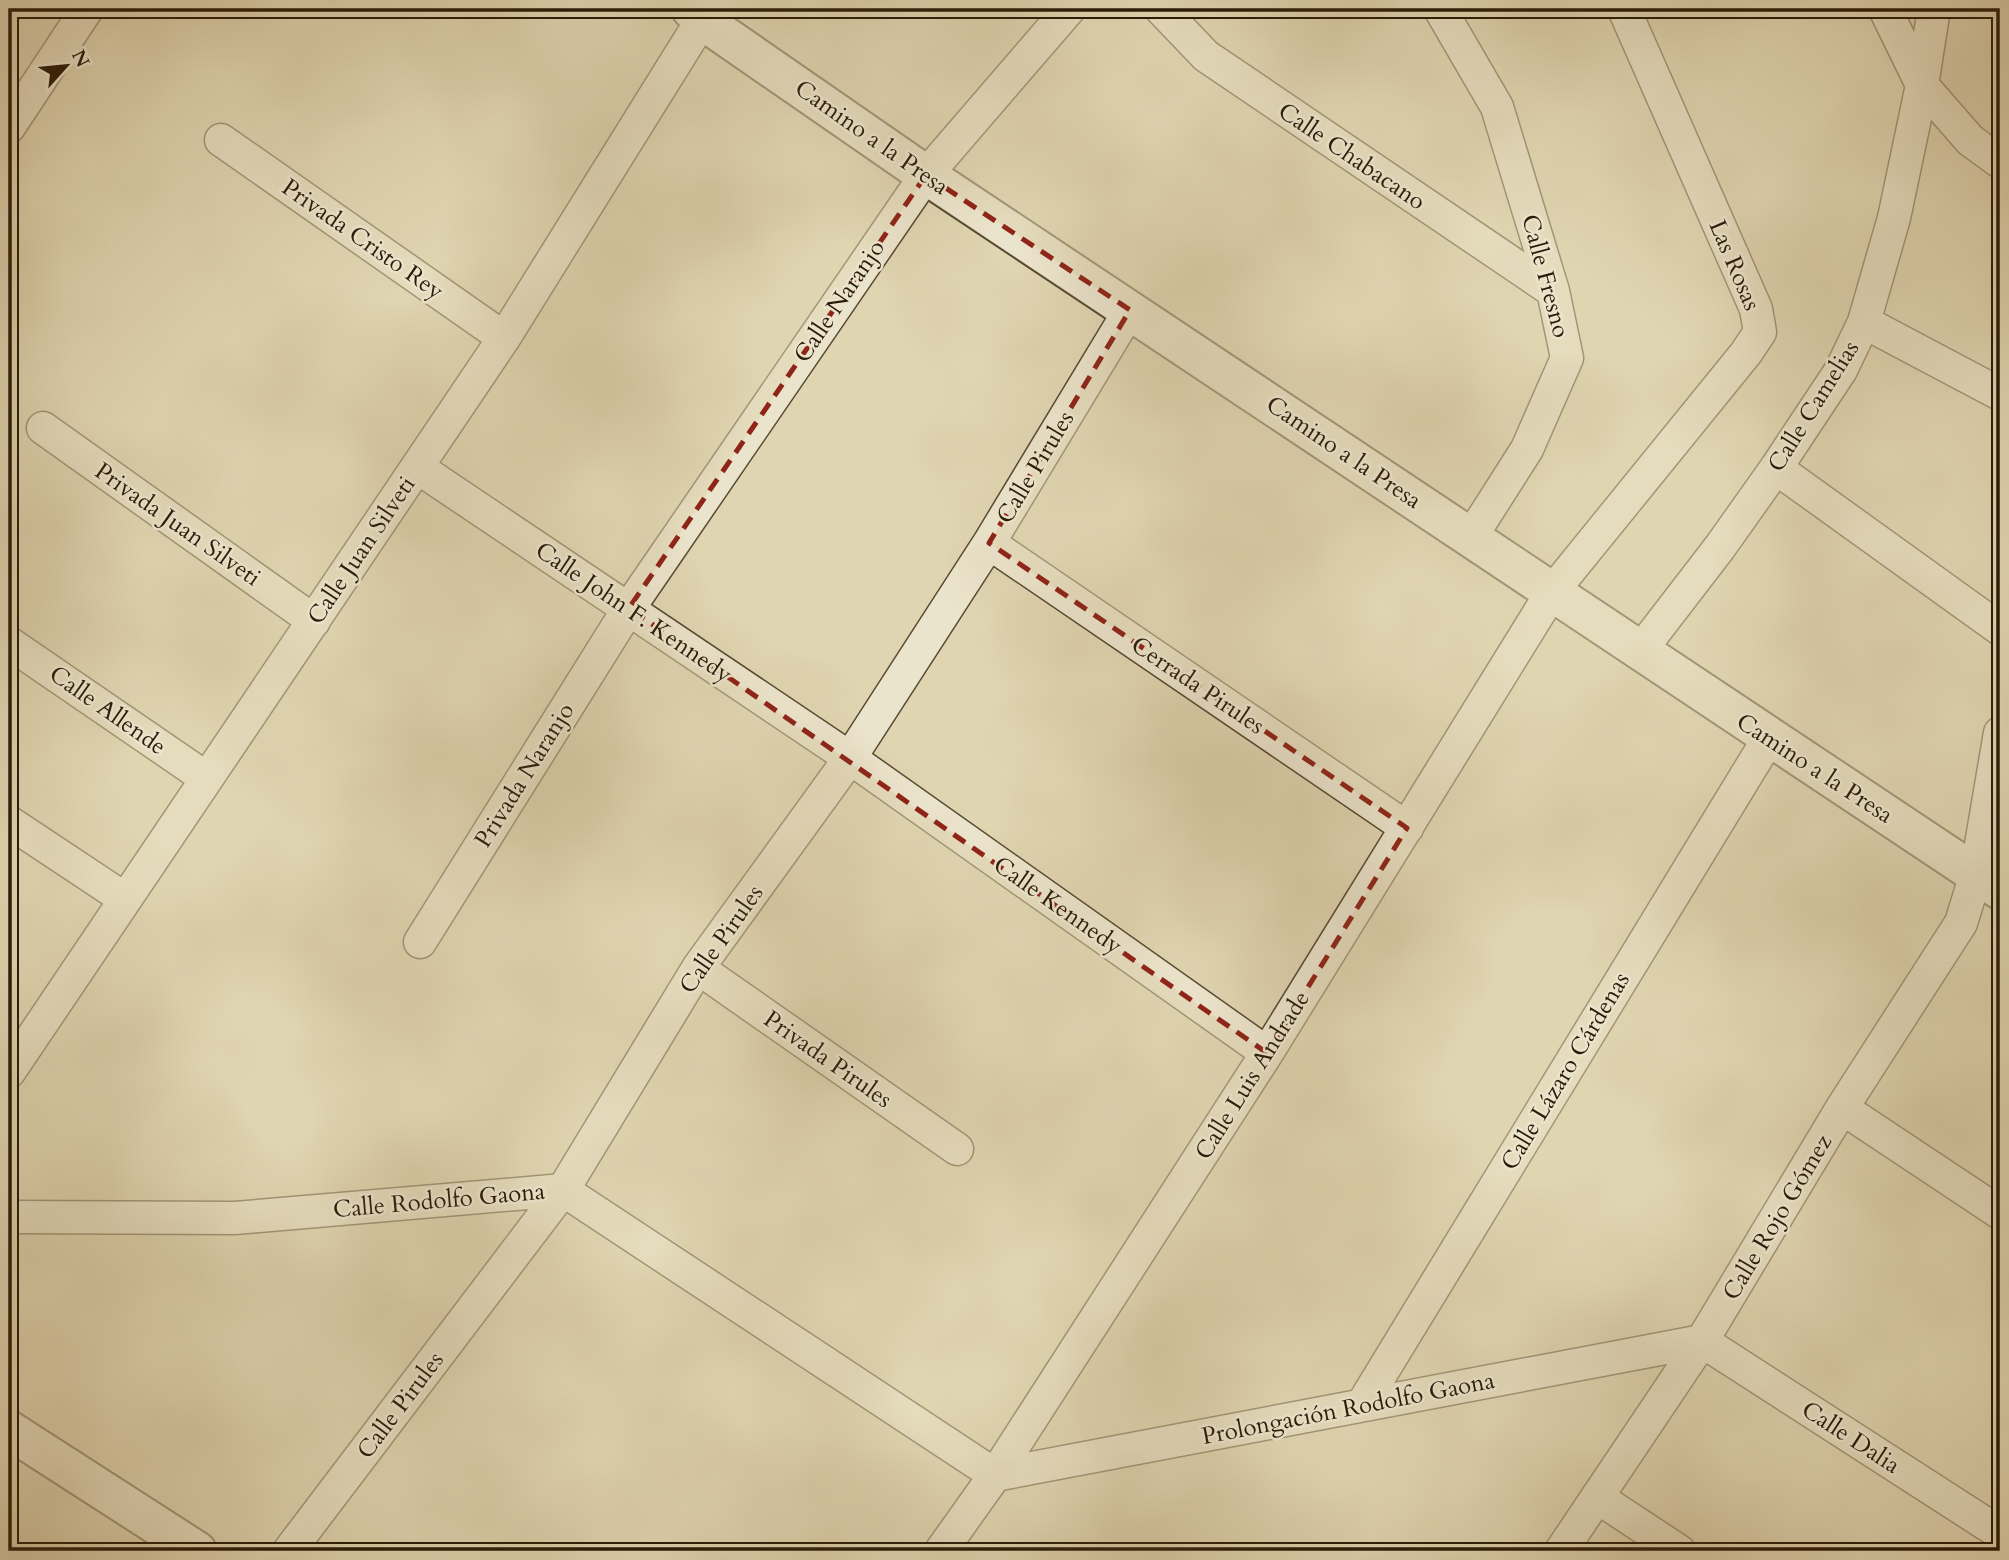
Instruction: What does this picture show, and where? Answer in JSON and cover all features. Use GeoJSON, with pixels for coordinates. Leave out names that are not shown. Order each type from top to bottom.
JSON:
{"type":"FeatureCollection","features":[{"type":"Feature","properties":{"kind":"street"},"geometry":{"type":"LineString","coordinates":[[9,127],[87,9]]}},
{"type":"Feature","properties":{"kind":"street","name":"Calle Naranjo"},"geometry":{"type":"LineString","coordinates":[[629,608],[926,175],[1069,9]]}},
{"type":"Feature","properties":{"kind":"street","name":"Calle Chabacano"},"geometry":{"type":"LineString","coordinates":[[1161,9],[1206,56],[1553,291]]}},
{"type":"Feature","properties":{"kind":"street","name":"Calle Fresno"},"geometry":{"type":"LineString","coordinates":[[1440,9],[1497,107],[1553,291],[1567,358],[1527,449],[1471,537]]}},
{"type":"Feature","properties":{"kind":"street","name":"Las Rosas"},"geometry":{"type":"LineString","coordinates":[[1552,592],[1746,353],[1760,332],[1756,309],[1624,9]]}},
{"type":"Feature","properties":{"kind":"street"},"geometry":{"type":"LineString","coordinates":[[1885,9],[1922,85],[1970,140],[2000,162]]}},
{"type":"Feature","properties":{"kind":"street","name":"Calle Camelias"},"geometry":{"type":"LineString","coordinates":[[1640,651],[1720,547],[1776,468],[1841,370],[1864,322],[1894,218],[1922,85],[1934,9]]}},
{"type":"Feature","properties":{"kind":"street","name":"Camino a la Presa"},"geometry":{"type":"LineString","coordinates":[[697,14],[926,175],[1988,882]]}},
{"type":"Feature","properties":{"kind":"street","name":"Calle Juan Silveti"},"geometry":{"type":"LineString","coordinates":[[9,1072],[504,338],[697,14]]}},
{"type":"Feature","properties":{"kind":"street","name":"Privada Cristo Rey"},"geometry":{"type":"LineString","coordinates":[[221,140],[504,338]]}},
{"type":"Feature","properties":{"kind":"street","name":"Calle Pirules"},"geometry":{"type":"LineString","coordinates":[[289,1551],[563,1190],[698,968],[850,758],[989,543],[1130,310]]}},
{"type":"Feature","properties":{"kind":"street"},"geometry":{"type":"LineString","coordinates":[[1864,322],[2000,394]]}},
{"type":"Feature","properties":{"kind":"street","name":"Privada Juan Silveti"},"geometry":{"type":"LineString","coordinates":[[43,428],[314,621]]}},
{"type":"Feature","properties":{"kind":"street","name":"Calle John F. Kennedy"},"geometry":{"type":"LineString","coordinates":[[417,467],[850,758]]}},
{"type":"Feature","properties":{"kind":"street"},"geometry":{"type":"LineString","coordinates":[[1776,468],[2000,629]]}},
{"type":"Feature","properties":{"kind":"street","name":"Cerrada Pirules"},"geometry":{"type":"LineString","coordinates":[[989,543],[1407,828]]}},
{"type":"Feature","properties":{"kind":"street","name":"Calle Luis Andrade"},"geometry":{"type":"LineString","coordinates":[[941,1551],[995,1475],[1266,1053],[1552,592]]}},
{"type":"Feature","properties":{"kind":"street","name":"Privada Naranjo"},"geometry":{"type":"LineString","coordinates":[[420,942],[629,608]]}},
{"type":"Feature","properties":{"kind":"street","name":"Calle Allende"},"geometry":{"type":"LineString","coordinates":[[9,643],[206,778]]}},
{"type":"Feature","properties":{"kind":"street","name":"Calle Rojo Gómez"},"geometry":{"type":"LineString","coordinates":[[1561,1551],[1702,1341],[1842,1108],[1988,882],[2000,733]]}},
{"type":"Feature","properties":{"kind":"street","name":"Calle Lázaro Cárdenas"},"geometry":{"type":"LineString","coordinates":[[1362,1405],[1769,738]]}},
{"type":"Feature","properties":{"kind":"street","name":"Calle Kennedy"},"geometry":{"type":"LineString","coordinates":[[850,758],[1266,1053]]}},
{"type":"Feature","properties":{"kind":"street"},"geometry":{"type":"LineString","coordinates":[[9,822],[125,900]]}},
{"type":"Feature","properties":{"kind":"street","name":"Privada Pirules"},"geometry":{"type":"LineString","coordinates":[[698,968],[957,1149]]}},
{"type":"Feature","properties":{"kind":"street"},"geometry":{"type":"LineString","coordinates":[[1842,1108],[2000,1213]]}},
{"type":"Feature","properties":{"kind":"street","name":"Calle Rodolfo Gaona"},"geometry":{"type":"LineString","coordinates":[[9,1217],[235,1219],[563,1190],[995,1475]]}},
{"type":"Feature","properties":{"kind":"street","name":"Prolongación Rodolfo Gaona"},"geometry":{"type":"LineString","coordinates":[[995,1475],[1702,1341]]}},
{"type":"Feature","properties":{"kind":"street","name":"Calle Dalia"},"geometry":{"type":"LineString","coordinates":[[1702,1341],[2000,1533]]}},
{"type":"Feature","properties":{"kind":"street"},"geometry":{"type":"LineString","coordinates":[[9,1430],[197,1551]]}},
{"type":"Feature","properties":{"kind":"street"},"geometry":{"type":"LineString","coordinates":[[1597,1497],[1679,1551]]}},
{"type":"Feature","properties":{"kind":"highlighted area"},"geometry":{"type":"Polygon","coordinates":[[[926,175],[1130,310],[989,543],[1407,828],[1267,1053],[629,608],[926,175]]]}}]}
